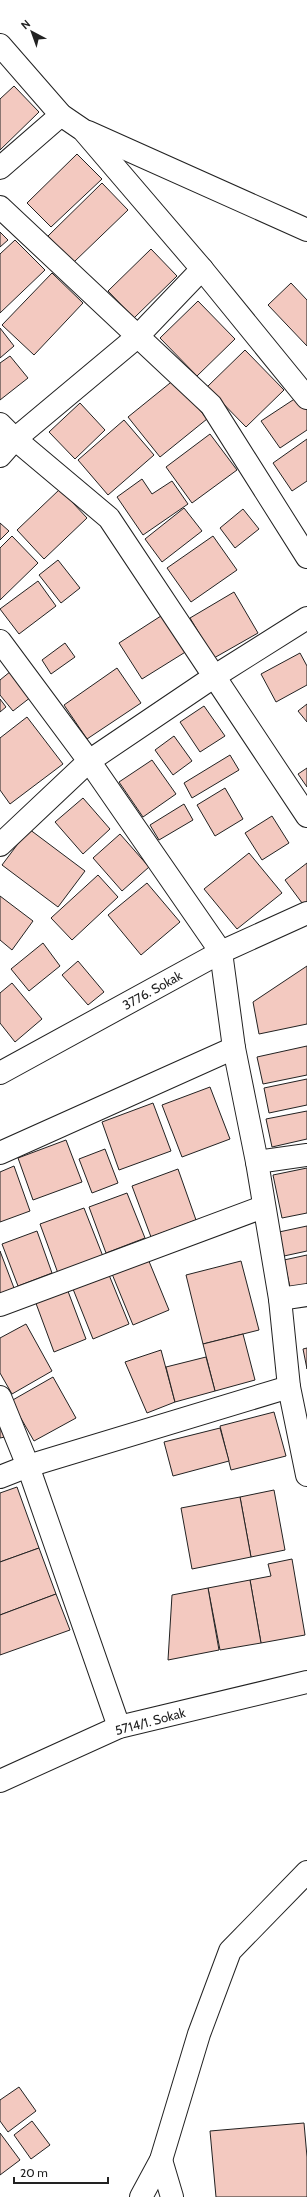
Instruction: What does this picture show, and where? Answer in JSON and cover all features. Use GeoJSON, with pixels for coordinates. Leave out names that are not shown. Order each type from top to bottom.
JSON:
{"type":"FeatureCollection","features":[{"type":"Feature","properties":{"kind":"street"},"geometry":{"type":"LineString","coordinates":[[0,45],[61,115],[83,130],[307,230]]}},
{"type":"Feature","properties":{"kind":"street"},"geometry":{"type":"LineString","coordinates":[[0,168],[61,115]]}},
{"type":"Feature","properties":{"kind":"street"},"geometry":{"type":"LineString","coordinates":[[83,130],[202,269],[307,398]]}},
{"type":"Feature","properties":{"kind":"street"},"geometry":{"type":"LineString","coordinates":[[0,207],[211,405],[307,557]]}},
{"type":"Feature","properties":{"kind":"street"},"geometry":{"type":"LineString","coordinates":[[0,456],[15,439],[137,337],[202,269]]}},
{"type":"Feature","properties":{"kind":"street"},"geometry":{"type":"LineString","coordinates":[[0,424],[15,439],[109,518],[307,816]]}},
{"type":"Feature","properties":{"kind":"street"},"geometry":{"type":"LineString","coordinates":[[0,845],[90,761],[215,676],[307,618]]}},
{"type":"Feature","properties":{"kind":"street"},"geometry":{"type":"LineString","coordinates":[[0,641],[90,761],[221,952],[234,1048],[257,1162],[263,1207],[280,1298],[289,1387],[306,1465]]}},
{"type":"Feature","properties":{"kind":"street","name":"3776. Sokak"},"geometry":{"type":"LineString","coordinates":[[0,1073],[221,952],[307,913]]}},
{"type":"Feature","properties":{"kind":"street"},"geometry":{"type":"LineString","coordinates":[[0,1154],[234,1048]]}},
{"type":"Feature","properties":{"kind":"street"},"geometry":{"type":"LineString","coordinates":[[257,1162],[307,1156]]}},
{"type":"Feature","properties":{"kind":"street"},"geometry":{"type":"LineString","coordinates":[[0,1305],[263,1207]]}},
{"type":"Feature","properties":{"kind":"street"},"geometry":{"type":"LineString","coordinates":[[280,1298],[307,1295]]}},
{"type":"Feature","properties":{"kind":"street"},"geometry":{"type":"LineString","coordinates":[[0,1477],[28,1466],[289,1387]]}},
{"type":"Feature","properties":{"kind":"street"},"geometry":{"type":"LineString","coordinates":[[0,1396],[28,1466],[120,1727]]}},
{"type":"Feature","properties":{"kind":"street","name":"5714/1. Sokak"},"geometry":{"type":"LineString","coordinates":[[0,1782],[120,1727],[307,1682]]}},
{"type":"Feature","properties":{"kind":"street"},"geometry":{"type":"LineString","coordinates":[[140,2197],[161,2160],[199,2034],[230,1951],[307,1872]]}},
{"type":"Feature","properties":{"kind":"street"},"geometry":{"type":"LineString","coordinates":[[161,2160],[172,2197]]}},
{"type":"Feature","properties":{"kind":"building"},"geometry":{"type":"Polygon","coordinates":[[[14,86],[39,112],[0,150],[0,99],[14,86]]]}},
{"type":"Feature","properties":{"kind":"building"},"geometry":{"type":"Polygon","coordinates":[[[77,154],[102,179],[51,227],[27,203],[77,154]]]}},
{"type":"Feature","properties":{"kind":"building"},"geometry":{"type":"Polygon","coordinates":[[[102,183],[128,210],[74,262],[48,236],[102,183]]]}},
{"type":"Feature","properties":{"kind":"building"},"geometry":{"type":"Polygon","coordinates":[[[0,232],[8,240],[0,247],[0,232]]]}},
{"type":"Feature","properties":{"kind":"building"},"geometry":{"type":"Polygon","coordinates":[[[15,240],[45,270],[0,313],[0,254],[15,240]]]}},
{"type":"Feature","properties":{"kind":"building"},"geometry":{"type":"Polygon","coordinates":[[[151,249],[177,276],[134,318],[108,291],[151,249]]]}},
{"type":"Feature","properties":{"kind":"building"},"geometry":{"type":"Polygon","coordinates":[[[52,273],[83,303],[34,355],[2,325],[52,273]]]}},
{"type":"Feature","properties":{"kind":"building"},"geometry":{"type":"Polygon","coordinates":[[[291,283],[307,300],[307,346],[268,305],[291,283]]]}},
{"type":"Feature","properties":{"kind":"building"},"geometry":{"type":"Polygon","coordinates":[[[198,301],[235,339],[197,376],[160,338],[198,301]]]}},
{"type":"Feature","properties":{"kind":"building"},"geometry":{"type":"Polygon","coordinates":[[[0,328],[14,346],[0,358],[0,328]]]}},
{"type":"Feature","properties":{"kind":"building"},"geometry":{"type":"Polygon","coordinates":[[[245,350],[284,390],[246,427],[207,387],[245,350]]]}},
{"type":"Feature","properties":{"kind":"building"},"geometry":{"type":"Polygon","coordinates":[[[10,356],[28,378],[0,400],[0,363],[10,356]]]}},
{"type":"Feature","properties":{"kind":"building"},"geometry":{"type":"Polygon","coordinates":[[[175,379],[207,419],[160,457],[128,417],[175,379]]]}},
{"type":"Feature","properties":{"kind":"building"},"geometry":{"type":"Polygon","coordinates":[[[299,396],[307,408],[307,430],[280,448],[261,421],[299,396]]]}},
{"type":"Feature","properties":{"kind":"building"},"geometry":{"type":"Polygon","coordinates":[[[80,403],[105,430],[75,459],[49,432],[80,403]]]}},
{"type":"Feature","properties":{"kind":"building"},"geometry":{"type":"Polygon","coordinates":[[[124,420],[154,455],[108,495],[78,460],[124,420]]]}},
{"type":"Feature","properties":{"kind":"building"},"geometry":{"type":"Polygon","coordinates":[[[210,434],[237,470],[192,503],[166,467],[210,434]]]}},
{"type":"Feature","properties":{"kind":"building"},"geometry":{"type":"Polygon","coordinates":[[[307,439],[307,481],[292,491],[273,463],[307,439]]]}},
{"type":"Feature","properties":{"kind":"building"},"geometry":{"type":"Polygon","coordinates":[[[142,479],[152,494],[172,481],[188,504],[143,535],[117,497],[142,479]]]}},
{"type":"Feature","properties":{"kind":"building"},"geometry":{"type":"Polygon","coordinates":[[[60,489],[87,518],[44,559],[17,530],[60,489]]]}},
{"type":"Feature","properties":{"kind":"building"},"geometry":{"type":"Polygon","coordinates":[[[184,508],[202,531],[162,562],[145,539],[184,508]]]}},
{"type":"Feature","properties":{"kind":"building"},"geometry":{"type":"Polygon","coordinates":[[[243,509],[259,529],[235,548],[220,528],[243,509]]]}},
{"type":"Feature","properties":{"kind":"building"},"geometry":{"type":"Polygon","coordinates":[[[0,523],[9,531],[0,540],[0,523]]]}},
{"type":"Feature","properties":{"kind":"building"},"geometry":{"type":"Polygon","coordinates":[[[12,536],[38,563],[0,600],[0,548],[12,536]]]}},
{"type":"Feature","properties":{"kind":"building"},"geometry":{"type":"Polygon","coordinates":[[[213,536],[237,570],[191,602],[167,568],[213,536]]]}},
{"type":"Feature","properties":{"kind":"building"},"geometry":{"type":"Polygon","coordinates":[[[58,560],[80,588],[61,603],[39,575],[58,560]]]}},
{"type":"Feature","properties":{"kind":"building"},"geometry":{"type":"Polygon","coordinates":[[[38,581],[56,606],[19,634],[0,609],[38,581]]]}},
{"type":"Feature","properties":{"kind":"building"},"geometry":{"type":"Polygon","coordinates":[[[234,592],[258,633],[214,658],[190,618],[234,592]]]}},
{"type":"Feature","properties":{"kind":"building"},"geometry":{"type":"Polygon","coordinates":[[[164,614],[187,651],[142,679],[119,643],[164,614]]]}},
{"type":"Feature","properties":{"kind":"building"},"geometry":{"type":"Polygon","coordinates":[[[65,643],[75,657],[51,674],[42,660],[65,643]]]}},
{"type":"Feature","properties":{"kind":"building"},"geometry":{"type":"Polygon","coordinates":[[[300,653],[307,666],[307,685],[276,702],[261,674],[300,653]]]}},
{"type":"Feature","properties":{"kind":"building"},"geometry":{"type":"Polygon","coordinates":[[[117,668],[141,703],[87,739],[64,705],[117,668]]]}},
{"type":"Feature","properties":{"kind":"building"},"geometry":{"type":"Polygon","coordinates":[[[11,671],[31,697],[13,711],[0,695],[0,680],[11,671]]]}},
{"type":"Feature","properties":{"kind":"building"},"geometry":{"type":"Polygon","coordinates":[[[0,699],[6,707],[0,712],[0,699]]]}},
{"type":"Feature","properties":{"kind":"building"},"geometry":{"type":"Polygon","coordinates":[[[307,704],[307,722],[298,711],[307,704]]]}},
{"type":"Feature","properties":{"kind":"building"},"geometry":{"type":"Polygon","coordinates":[[[204,706],[225,736],[200,752],[180,722],[204,706]]]}},
{"type":"Feature","properties":{"kind":"building"},"geometry":{"type":"Polygon","coordinates":[[[27,717],[63,764],[10,804],[0,790],[0,738],[27,717]]]}},
{"type":"Feature","properties":{"kind":"building"},"geometry":{"type":"Polygon","coordinates":[[[174,736],[192,761],[173,775],[155,750],[174,736]]]}},
{"type":"Feature","properties":{"kind":"building"},"geometry":{"type":"Polygon","coordinates":[[[230,755],[239,770],[192,798],[184,783],[230,755]]]}},
{"type":"Feature","properties":{"kind":"building"},"geometry":{"type":"Polygon","coordinates":[[[152,760],[176,794],[143,817],[119,782],[152,760]]]}},
{"type":"Feature","properties":{"kind":"building"},"geometry":{"type":"Polygon","coordinates":[[[307,768],[307,787],[298,774],[307,768]]]}},
{"type":"Feature","properties":{"kind":"building"},"geometry":{"type":"Polygon","coordinates":[[[225,788],[243,819],[215,836],[197,805],[225,788]]]}},
{"type":"Feature","properties":{"kind":"building"},"geometry":{"type":"Polygon","coordinates":[[[83,798],[110,829],[83,854],[55,822],[83,798]]]}},
{"type":"Feature","properties":{"kind":"building"},"geometry":{"type":"Polygon","coordinates":[[[184,804],[193,820],[159,840],[150,825],[184,804]]]}},
{"type":"Feature","properties":{"kind":"building"},"geometry":{"type":"Polygon","coordinates":[[[272,816],[289,843],[262,860],[245,833],[272,816]]]}},
{"type":"Feature","properties":{"kind":"building"},"geometry":{"type":"Polygon","coordinates":[[[29,829],[85,871],[58,907],[2,865],[29,829]]]}},
{"type":"Feature","properties":{"kind":"building"},"geometry":{"type":"Polygon","coordinates":[[[120,834],[149,867],[122,891],[93,858],[120,834]]]}},
{"type":"Feature","properties":{"kind":"building"},"geometry":{"type":"Polygon","coordinates":[[[249,853],[282,893],[237,929],[204,889],[249,853]]]}},
{"type":"Feature","properties":{"kind":"building"},"geometry":{"type":"Polygon","coordinates":[[[307,863],[307,906],[305,907],[285,880],[307,863]]]}},
{"type":"Feature","properties":{"kind":"building"},"geometry":{"type":"Polygon","coordinates":[[[98,875],[118,897],[72,940],[51,918],[98,875]]]}},
{"type":"Feature","properties":{"kind":"building"},"geometry":{"type":"Polygon","coordinates":[[[147,883],[180,922],[141,955],[108,915],[147,883]]]}},
{"type":"Feature","properties":{"kind":"building"},"geometry":{"type":"Polygon","coordinates":[[[0,896],[33,921],[12,950],[0,940],[0,896]]]}},
{"type":"Feature","properties":{"kind":"building"},"geometry":{"type":"Polygon","coordinates":[[[43,943],[60,966],[29,991],[11,969],[43,943]]]}},
{"type":"Feature","properties":{"kind":"building"},"geometry":{"type":"Polygon","coordinates":[[[78,961],[104,992],[88,1005],[62,975],[78,961]]]}},
{"type":"Feature","properties":{"kind":"building"},"geometry":{"type":"Polygon","coordinates":[[[307,966],[307,1024],[259,1034],[253,1002],[307,966]]]}},
{"type":"Feature","properties":{"kind":"building"},"geometry":{"type":"Polygon","coordinates":[[[12,983],[42,1019],[15,1042],[0,1023],[0,993],[12,983]]]}},
{"type":"Feature","properties":{"kind":"building"},"geometry":{"type":"Polygon","coordinates":[[[307,1046],[307,1075],[263,1084],[257,1057],[307,1046]]]}},
{"type":"Feature","properties":{"kind":"building"},"geometry":{"type":"Polygon","coordinates":[[[307,1079],[307,1105],[269,1113],[264,1088],[307,1079]]]}},
{"type":"Feature","properties":{"kind":"building"},"geometry":{"type":"Polygon","coordinates":[[[210,1087],[230,1139],[182,1157],[162,1105],[210,1087]]]}},
{"type":"Feature","properties":{"kind":"building"},"geometry":{"type":"Polygon","coordinates":[[[153,1103],[171,1151],[119,1170],[102,1122],[153,1103]]]}},
{"type":"Feature","properties":{"kind":"building"},"geometry":{"type":"Polygon","coordinates":[[[307,1111],[307,1139],[272,1147],[266,1119],[307,1111]]]}},
{"type":"Feature","properties":{"kind":"building"},"geometry":{"type":"Polygon","coordinates":[[[66,1140],[82,1182],[33,1200],[18,1158],[66,1140]]]}},
{"type":"Feature","properties":{"kind":"building"},"geometry":{"type":"Polygon","coordinates":[[[105,1149],[118,1183],[92,1193],[79,1159],[105,1149]]]}},
{"type":"Feature","properties":{"kind":"building"},"geometry":{"type":"Polygon","coordinates":[[[14,1166],[30,1211],[0,1222],[0,1172],[14,1166]]]}},
{"type":"Feature","properties":{"kind":"building"},"geometry":{"type":"Polygon","coordinates":[[[307,1168],[307,1213],[282,1218],[273,1175],[307,1168]]]}},
{"type":"Feature","properties":{"kind":"building"},"geometry":{"type":"Polygon","coordinates":[[[178,1169],[196,1220],[151,1237],[132,1186],[178,1169]]]}},
{"type":"Feature","properties":{"kind":"building"},"geometry":{"type":"Polygon","coordinates":[[[127,1193],[145,1238],[106,1253],[89,1207],[127,1193]]]}},
{"type":"Feature","properties":{"kind":"building"},"geometry":{"type":"Polygon","coordinates":[[[84,1208],[104,1259],[59,1276],[40,1224],[84,1208]]]}},
{"type":"Feature","properties":{"kind":"building"},"geometry":{"type":"Polygon","coordinates":[[[307,1226],[307,1251],[284,1256],[279,1232],[307,1226]]]}},
{"type":"Feature","properties":{"kind":"building"},"geometry":{"type":"Polygon","coordinates":[[[37,1231],[52,1273],[18,1286],[2,1244],[37,1231]]]}},
{"type":"Feature","properties":{"kind":"building"},"geometry":{"type":"Polygon","coordinates":[[[0,1251],[14,1288],[0,1294],[0,1251]]]}},
{"type":"Feature","properties":{"kind":"building"},"geometry":{"type":"Polygon","coordinates":[[[146,1254],[169,1310],[133,1325],[110,1269],[146,1254]]]}},
{"type":"Feature","properties":{"kind":"building"},"geometry":{"type":"Polygon","coordinates":[[[307,1255],[307,1289],[291,1292],[284,1260],[307,1255]]]}},
{"type":"Feature","properties":{"kind":"building"},"geometry":{"type":"Polygon","coordinates":[[[241,1261],[259,1330],[203,1344],[186,1275],[241,1261]]]}},
{"type":"Feature","properties":{"kind":"building"},"geometry":{"type":"Polygon","coordinates":[[[107,1270],[129,1324],[93,1339],[71,1284],[107,1270]]]}},
{"type":"Feature","properties":{"kind":"building"},"geometry":{"type":"Polygon","coordinates":[[[66,1286],[86,1339],[54,1352],[34,1298],[66,1286]]]}},
{"type":"Feature","properties":{"kind":"building"},"geometry":{"type":"Polygon","coordinates":[[[26,1324],[52,1371],[12,1394],[0,1373],[0,1338],[26,1324]]]}},
{"type":"Feature","properties":{"kind":"building"},"geometry":{"type":"Polygon","coordinates":[[[243,1334],[255,1380],[215,1391],[203,1344],[243,1334]]]}},
{"type":"Feature","properties":{"kind":"building"},"geometry":{"type":"Polygon","coordinates":[[[307,1348],[307,1369],[303,1349],[307,1348]]]}},
{"type":"Feature","properties":{"kind":"building"},"geometry":{"type":"Polygon","coordinates":[[[161,1350],[175,1402],[147,1413],[125,1362],[161,1350]]]}},
{"type":"Feature","properties":{"kind":"building"},"geometry":{"type":"Polygon","coordinates":[[[206,1357],[215,1391],[175,1402],[166,1367],[206,1357]]]}},
{"type":"Feature","properties":{"kind":"building"},"geometry":{"type":"Polygon","coordinates":[[[53,1377],[76,1418],[34,1441],[11,1401],[53,1377]]]}},
{"type":"Feature","properties":{"kind":"building"},"geometry":{"type":"Polygon","coordinates":[[[274,1412],[286,1456],[231,1470],[220,1426],[274,1412]]]}},
{"type":"Feature","properties":{"kind":"building"},"geometry":{"type":"Polygon","coordinates":[[[0,1421],[5,1437],[0,1438],[0,1421]]]}},
{"type":"Feature","properties":{"kind":"building"},"geometry":{"type":"Polygon","coordinates":[[[220,1428],[229,1461],[173,1476],[164,1442],[220,1428]]]}},
{"type":"Feature","properties":{"kind":"building"},"geometry":{"type":"Polygon","coordinates":[[[17,1487],[39,1548],[0,1562],[0,1493],[17,1487]]]}},
{"type":"Feature","properties":{"kind":"building"},"geometry":{"type":"Polygon","coordinates":[[[274,1490],[285,1550],[251,1557],[240,1497],[274,1490]]]}},
{"type":"Feature","properties":{"kind":"building"},"geometry":{"type":"Polygon","coordinates":[[[240,1497],[251,1557],[192,1569],[181,1508],[240,1497]]]}},
{"type":"Feature","properties":{"kind":"building"},"geometry":{"type":"Polygon","coordinates":[[[39,1548],[56,1594],[0,1615],[0,1562],[39,1548]]]}},
{"type":"Feature","properties":{"kind":"building"},"geometry":{"type":"Polygon","coordinates":[[[292,1559],[305,1635],[261,1643],[250,1580],[271,1576],[268,1564],[292,1559]]]}},
{"type":"Feature","properties":{"kind":"building"},"geometry":{"type":"Polygon","coordinates":[[[250,1580],[261,1643],[220,1650],[208,1588],[250,1580]]]}},
{"type":"Feature","properties":{"kind":"building"},"geometry":{"type":"Polygon","coordinates":[[[208,1588],[219,1650],[168,1660],[172,1595],[208,1588]]]}},
{"type":"Feature","properties":{"kind":"building"},"geometry":{"type":"Polygon","coordinates":[[[56,1594],[70,1630],[0,1655],[0,1615],[56,1594]]]}},
{"type":"Feature","properties":{"kind":"building"},"geometry":{"type":"Polygon","coordinates":[[[19,2087],[36,2111],[8,2132],[0,2121],[0,2100],[19,2087]]]}},
{"type":"Feature","properties":{"kind":"building"},"geometry":{"type":"Polygon","coordinates":[[[32,2121],[50,2145],[31,2159],[14,2135],[32,2121]]]}},
{"type":"Feature","properties":{"kind":"building"},"geometry":{"type":"Polygon","coordinates":[[[304,2123],[307,2157],[307,2197],[216,2197],[210,2131],[304,2123]]]}},
{"type":"Feature","properties":{"kind":"building"},"geometry":{"type":"Polygon","coordinates":[[[0,2133],[20,2160],[0,2175],[0,2133]]]}}]}
